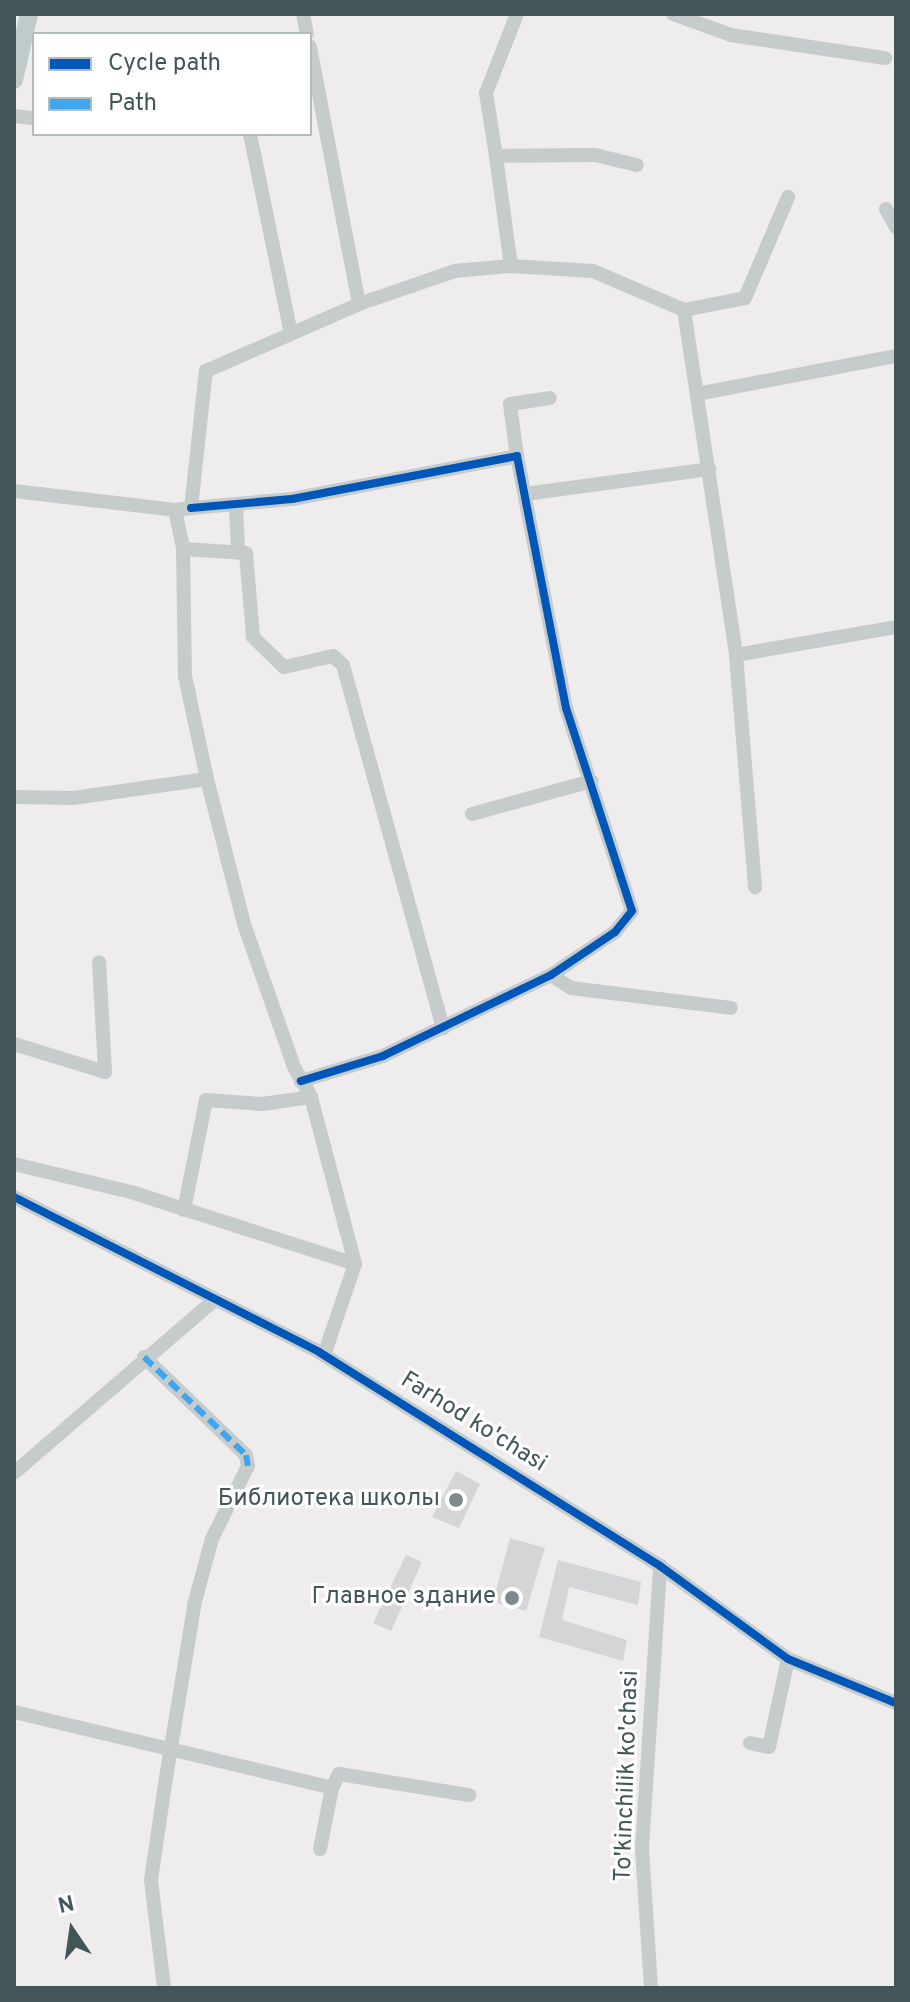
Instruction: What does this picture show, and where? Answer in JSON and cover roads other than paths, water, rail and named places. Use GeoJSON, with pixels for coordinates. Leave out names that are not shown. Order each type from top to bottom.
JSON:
{"type":"FeatureCollection","features":[{"type":"Feature","properties":{"kind":"main road"},"geometry":{"type":"LineString","coordinates":[[14,80],[29,14]]}},
{"type":"Feature","properties":{"kind":"street"},"geometry":{"type":"LineString","coordinates":[[511,266],[486,93],[517,14]]}},
{"type":"Feature","properties":{"kind":"street"},"geometry":{"type":"LineString","coordinates":[[676,15],[731,35],[885,58]]}},
{"type":"Feature","properties":{"kind":"street"},"geometry":{"type":"LineString","coordinates":[[312,57],[359,304]]}},
{"type":"Feature","properties":{"kind":"street"},"geometry":{"type":"LineString","coordinates":[[250,136],[291,334]]}},
{"type":"Feature","properties":{"kind":"street"},"geometry":{"type":"LineString","coordinates":[[496,156],[595,155],[637,165]]}},
{"type":"Feature","properties":{"kind":"street"},"geometry":{"type":"LineString","coordinates":[[324,1355],[355,1264],[311,1097],[301,1081],[244,924],[207,779],[185,676],[183,509],[206,371],[359,304],[455,271],[511,266],[593,271],[684,310],[745,298],[788,197]]}},
{"type":"Feature","properties":{"kind":"street"},"geometry":{"type":"LineString","coordinates":[[886,209],[896,227]]}},
{"type":"Feature","properties":{"kind":"street"},"geometry":{"type":"LineString","coordinates":[[684,310],[736,655],[755,887]]}},
{"type":"Feature","properties":{"kind":"street"},"geometry":{"type":"LineString","coordinates":[[697,394],[896,356]]}},
{"type":"Feature","properties":{"kind":"street"},"geometry":{"type":"LineString","coordinates":[[301,1081],[383,1056],[551,975],[615,932],[632,911],[566,708],[517,456],[510,404],[550,398]]}},
{"type":"Feature","properties":{"kind":"street"},"geometry":{"type":"LineString","coordinates":[[14,491],[183,509],[236,507],[517,456]]}},
{"type":"Feature","properties":{"kind":"street"},"geometry":{"type":"LineString","coordinates":[[525,494],[709,469]]}},
{"type":"Feature","properties":{"kind":"street"},"geometry":{"type":"LineString","coordinates":[[236,507],[238,550]]}},
{"type":"Feature","properties":{"kind":"street"},"geometry":{"type":"LineString","coordinates":[[183,549],[238,550],[246,553],[256,644],[284,667],[333,656],[343,665],[443,1028]]}},
{"type":"Feature","properties":{"kind":"street"},"geometry":{"type":"LineString","coordinates":[[736,655],[896,627]]}},
{"type":"Feature","properties":{"kind":"street"},"geometry":{"type":"LineString","coordinates":[[14,797],[73,798],[207,779]]}},
{"type":"Feature","properties":{"kind":"street"},"geometry":{"type":"LineString","coordinates":[[472,814],[592,781]]}},
{"type":"Feature","properties":{"kind":"street"},"geometry":{"type":"LineString","coordinates":[[14,1044],[105,1072],[99,962]]}},
{"type":"Feature","properties":{"kind":"street"},"geometry":{"type":"LineString","coordinates":[[551,975],[571,988],[731,1008]]}},
{"type":"Feature","properties":{"kind":"street"},"geometry":{"type":"LineString","coordinates":[[184,1210],[206,1100],[262,1104],[311,1097]]}},
{"type":"Feature","properties":{"kind":"street"},"geometry":{"type":"LineString","coordinates":[[14,1164],[184,1210],[355,1264]]}},
{"type":"Feature","properties":{"kind":"street","name":"Farhod ko'chasi"},"geometry":{"type":"LineString","coordinates":[[14,1197],[324,1355],[660,1566],[788,1659],[896,1703]]}},
{"type":"Feature","properties":{"kind":"street"},"geometry":{"type":"LineString","coordinates":[[14,1473],[144,1357],[183,1334],[213,1301]]}},
{"type":"Feature","properties":{"kind":"street"},"geometry":{"type":"LineString","coordinates":[[144,1357],[246,1455],[248,1466],[212,1539],[195,1601],[171,1749],[151,1880],[164,1988]]}},
{"type":"Feature","properties":{"kind":"street","name":"To'kinchilik ko'chasi"},"geometry":{"type":"LineString","coordinates":[[651,1988],[642,1848],[660,1566]]}},
{"type":"Feature","properties":{"kind":"street"},"geometry":{"type":"LineString","coordinates":[[750,1743],[769,1747],[788,1659]]}},
{"type":"Feature","properties":{"kind":"street"},"geometry":{"type":"LineString","coordinates":[[14,1712],[332,1788]]}},
{"type":"Feature","properties":{"kind":"street"},"geometry":{"type":"LineString","coordinates":[[320,1849],[332,1788],[339,1774],[469,1795]]}},
{"type":"Feature","properties":{"kind":"place","name":"Библиотека школы"},"geometry":{"type":"Point","coordinates":[456,1500]}},
{"type":"Feature","properties":{"kind":"place","name":"Главное здание"},"geometry":{"type":"Point","coordinates":[512,1598]}}]}
